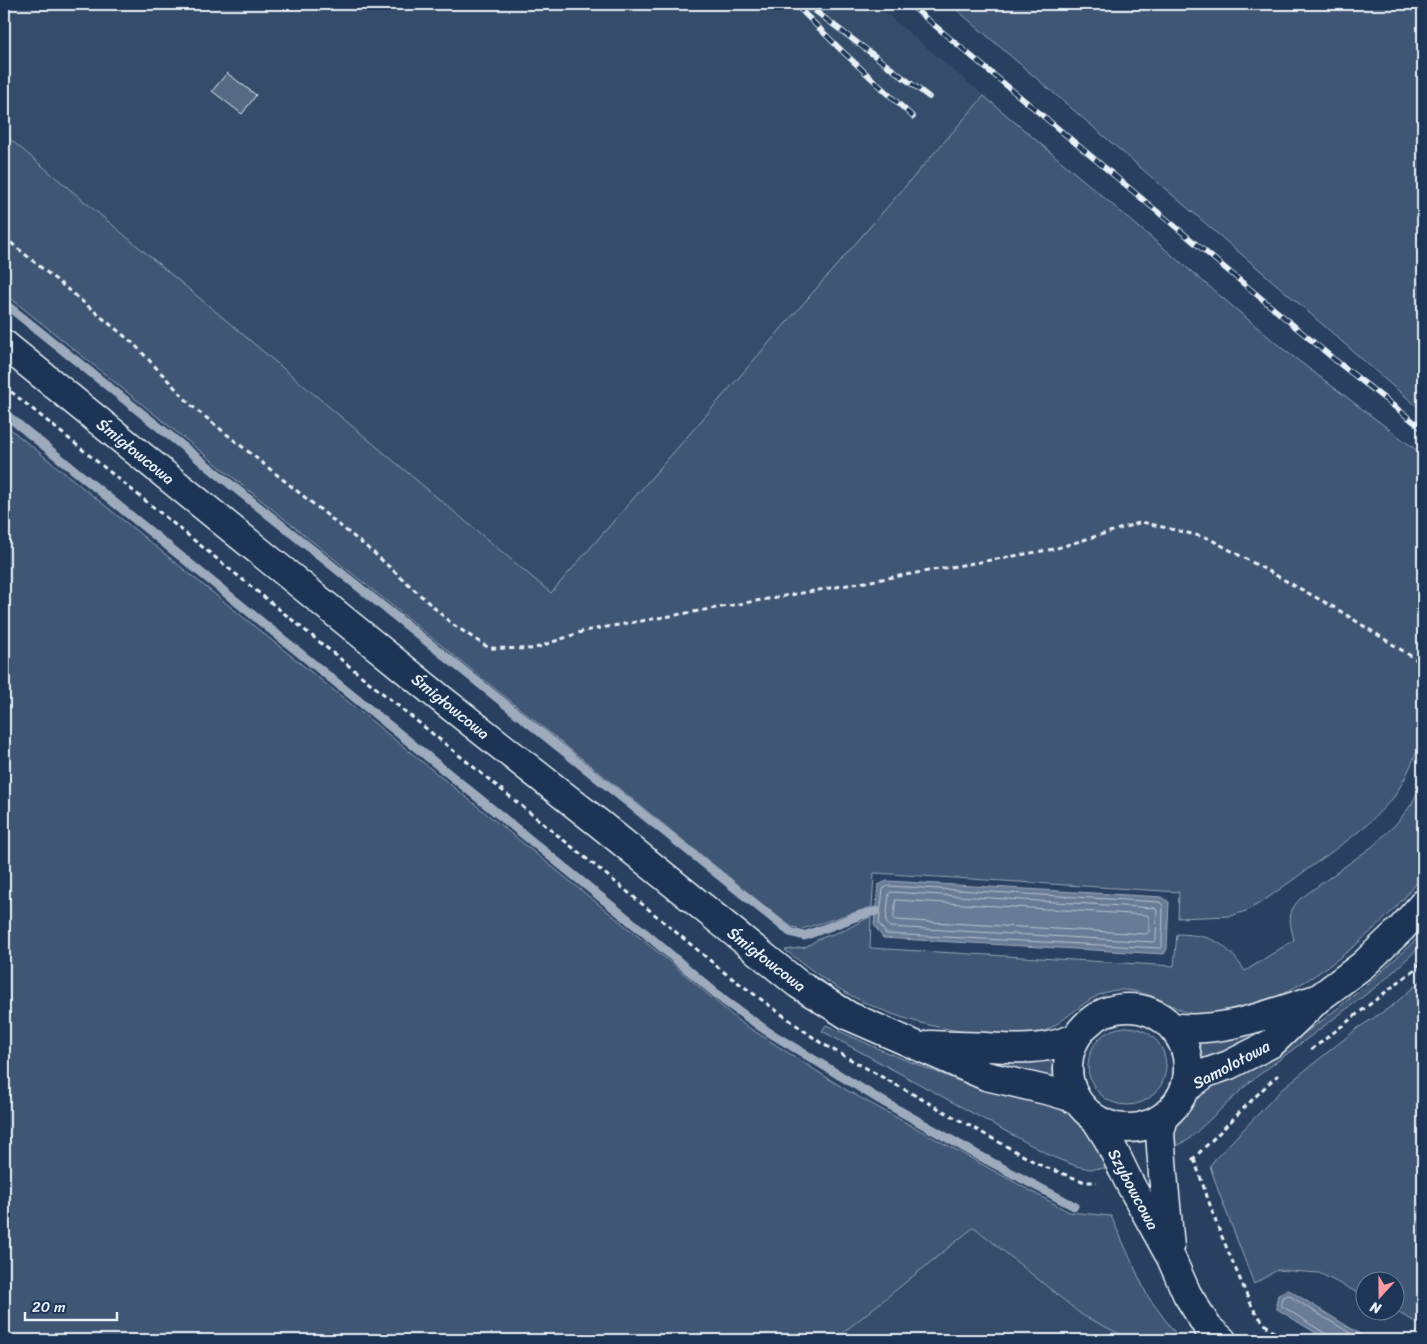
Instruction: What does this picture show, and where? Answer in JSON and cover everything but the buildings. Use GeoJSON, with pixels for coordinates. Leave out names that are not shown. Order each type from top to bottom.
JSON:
{"type":"FeatureCollection","features":[{"type":"Feature","properties":{"kind":"street","name":"Śmigłowcowa"},"geometry":{"type":"LineString","coordinates":[[4,344],[417,679],[601,824],[798,984],[849,1016],[986,1076],[1054,1092],[1077,1100]]}},
{"type":"Feature","properties":{"kind":"street","name":"Samolotowa"},"geometry":{"type":"LineString","coordinates":[[1185,1089],[1206,1073],[1229,1065],[1272,1043],[1319,998],[1363,965],[1402,928],[1423,904]]}},
{"type":"Feature","properties":{"kind":"street","name":"Samolotowa"},"geometry":{"type":"LineString","coordinates":[[1173,1027],[1184,1029],[1226,1025],[1257,1018],[1319,998]]}},
{"type":"Feature","properties":{"kind":"street"},"geometry":{"type":"LineString","coordinates":[[1121,1008],[1138,1008],[1155,1014],[1173,1027],[1181,1037],[1187,1054],[1189,1071],[1185,1089],[1176,1104],[1164,1117],[1148,1125],[1130,1128],[1112,1126],[1096,1120],[1083,1109],[1068,1080],[1067,1063],[1070,1047],[1090,1020],[1105,1011],[1121,1008]]}},
{"type":"Feature","properties":{"kind":"street","name":"Śmigłowcowa"},"geometry":{"type":"LineString","coordinates":[[914,1044],[1034,1049],[1075,1038]]}},
{"type":"Feature","properties":{"kind":"street","name":"Szybowcowa"},"geometry":{"type":"LineString","coordinates":[[1164,1117],[1160,1133],[1171,1258]]}},
{"type":"Feature","properties":{"kind":"street","name":"Szybowcowa"},"geometry":{"type":"LineString","coordinates":[[1096,1120],[1171,1258],[1187,1294],[1208,1328],[1222,1340]]}},
{"type":"Feature","properties":{"kind":"path"},"geometry":{"type":"LineString","coordinates":[[4,237],[134,344],[193,407],[374,553],[452,624],[489,648],[533,649],[584,631],[1054,549],[1142,522],[1208,538],[1337,609],[1422,663]]}},
{"type":"Feature","properties":{"kind":"path"},"geometry":{"type":"LineString","coordinates":[[1194,1159],[1217,1225],[1248,1298],[1255,1312],[1282,1340]]}},
{"type":"Feature","properties":{"kind":"shaded area"},"geometry":{"type":"Polygon","coordinates":[[[4,4],[875,4],[984,96],[551,593],[4,134],[4,4]]]}},
{"type":"Feature","properties":{"kind":"shaded area"},"geometry":{"type":"Polygon","coordinates":[[[950,4],[1423,4],[1423,411],[1388,382],[950,4]]]}},
{"type":"Feature","properties":{"kind":"shaded area"},"geometry":{"type":"Polygon","coordinates":[[[984,96],[1283,349],[1423,455],[1423,739],[1394,797],[1369,823],[1265,900],[1246,911],[1230,916],[1178,918],[1179,892],[874,873],[872,907],[802,929],[792,927],[4,293],[4,134],[551,593],[984,96]]]}},
{"type":"Feature","properties":{"kind":"shaded area"},"geometry":{"type":"Polygon","coordinates":[[[4,424],[675,966],[740,1022],[848,1091],[1069,1212],[1111,1216],[1147,1295],[1180,1340],[1132,1340],[1082,1315],[974,1227],[834,1340],[4,1340],[4,424]]]}},
{"type":"Feature","properties":{"kind":"shaded area"},"geometry":{"type":"Polygon","coordinates":[[[1423,781],[1424,869],[1422,876],[1377,926],[1333,963],[1283,994],[1257,1005],[1230,1012],[1197,1015],[1145,994],[1128,990],[1117,990],[1095,997],[1056,1025],[1035,1035],[1011,1037],[964,1032],[900,1017],[860,1000],[821,977],[785,950],[806,947],[818,939],[845,930],[871,916],[870,948],[1174,966],[1177,934],[1200,936],[1217,942],[1231,953],[1245,971],[1294,940],[1290,918],[1293,909],[1300,899],[1373,846],[1396,824],[1411,805],[1423,781]]]}},
{"type":"Feature","properties":{"kind":"shaded area"},"geometry":{"type":"Polygon","coordinates":[[[1423,933],[1423,944],[1381,983],[1251,1081],[1188,1140],[1171,1149],[1174,1132],[1178,1124],[1202,1090],[1272,1056],[1324,1019],[1369,983],[1423,933]]]}},
{"type":"Feature","properties":{"kind":"shaded area"},"geometry":{"type":"Polygon","coordinates":[[[1423,979],[1423,1326],[1404,1316],[1404,1272],[1354,1272],[1354,1291],[1319,1273],[1277,1270],[1254,1284],[1210,1166],[1283,1088],[1358,1028],[1392,1006],[1423,979]]]}},
{"type":"Feature","properties":{"kind":"shaded area"},"geometry":{"type":"Polygon","coordinates":[[[826,1025],[888,1053],[959,1081],[1063,1108],[1095,1140],[1101,1151],[1106,1168],[1090,1169],[1053,1157],[822,1031],[826,1025]]]}},
{"type":"Feature","properties":{"kind":"shaded area"},"geometry":{"type":"Polygon","coordinates":[[[1127,1027],[1142,1030],[1159,1044],[1163,1051],[1166,1066],[1163,1081],[1149,1098],[1142,1102],[1127,1105],[1112,1102],[1095,1088],[1091,1081],[1088,1066],[1091,1051],[1105,1034],[1112,1030],[1127,1027]]]}},
{"type":"Feature","properties":{"kind":"shaded area"},"geometry":{"type":"Polygon","coordinates":[[[1263,1029],[1262,1033],[1255,1039],[1205,1060],[1198,1049],[1200,1041],[1263,1029]]]}},
{"type":"Feature","properties":{"kind":"shaded area"},"geometry":{"type":"Polygon","coordinates":[[[986,1060],[1050,1061],[1052,1066],[1051,1079],[985,1062],[986,1060]]]}},
{"type":"Feature","properties":{"kind":"shaded area"},"geometry":{"type":"Polygon","coordinates":[[[974,1227],[1082,1315],[1132,1340],[834,1340],[974,1227]]]}},
{"type":"Feature","properties":{"kind":"water"},"geometry":{"type":"Polygon","coordinates":[[[887,881],[1162,897],[1169,902],[1167,949],[1164,954],[883,938],[874,925],[878,885],[887,881]]]}},
{"type":"Feature","properties":{"kind":"water"},"geometry":{"type":"Polygon","coordinates":[[[1287,1289],[1370,1340],[1327,1340],[1277,1309],[1278,1295],[1287,1289]]]}},
{"type":"Feature","properties":{"kind":"waterway"},"geometry":{"type":"LineString","coordinates":[[4,303],[790,932],[804,936],[876,911]]}},
{"type":"Feature","properties":{"kind":"waterway"},"geometry":{"type":"LineString","coordinates":[[4,413],[645,933],[726,1002],[767,1031],[877,1098],[976,1154],[1074,1206]]}},
{"type":"Feature","properties":{"kind":"railway"},"geometry":{"type":"LineString","coordinates":[[795,4],[913,117]]}},
{"type":"Feature","properties":{"kind":"railway"},"geometry":{"type":"LineString","coordinates":[[806,4],[929,97]]}},
{"type":"Feature","properties":{"kind":"railway"},"geometry":{"type":"LineString","coordinates":[[909,4],[1335,360],[1423,429]]}}]}
